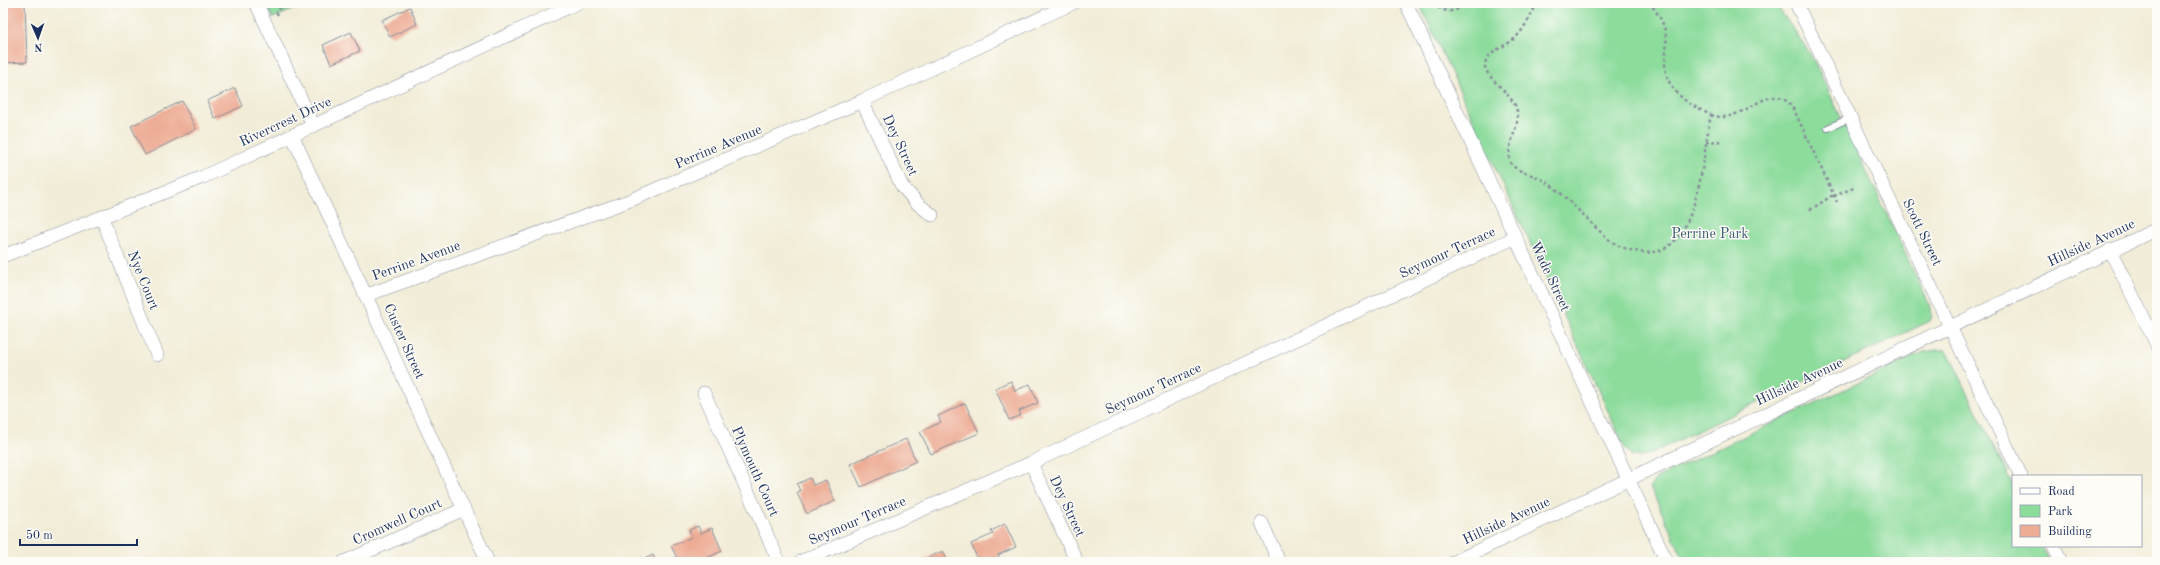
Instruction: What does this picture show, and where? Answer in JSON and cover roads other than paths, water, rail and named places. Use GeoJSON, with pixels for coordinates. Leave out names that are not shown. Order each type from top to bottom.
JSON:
{"type":"FeatureCollection","features":[{"type":"Feature","properties":{"kind":"street"},"geometry":{"type":"LineString","coordinates":[[256,3],[312,125]]}},
{"type":"Feature","properties":{"kind":"street","name":"Rivercrest Drive"},"geometry":{"type":"LineString","coordinates":[[3,256],[204,177],[312,125],[577,3]]}},
{"type":"Feature","properties":{"kind":"street","name":"Perrine Avenue"},"geometry":{"type":"LineString","coordinates":[[367,295],[631,200],[862,102],[1073,3]]}},
{"type":"Feature","properties":{"kind":"street","name":"Wade Street"},"geometry":{"type":"LineString","coordinates":[[1406,3],[1516,237],[1627,480],[1667,562]]}},
{"type":"Feature","properties":{"kind":"street","name":"Scott Street"},"geometry":{"type":"LineString","coordinates":[[1796,3],[2021,475]]}},
{"type":"Feature","properties":{"kind":"street","name":"Dey Street"},"geometry":{"type":"LineString","coordinates":[[862,102],[902,186],[918,204],[932,215]]}},
{"type":"Feature","properties":{"kind":"street","name":"Custer Street"},"geometry":{"type":"LineString","coordinates":[[292,135],[367,295],[488,562]]}},
{"type":"Feature","properties":{"kind":"street","name":"Nye Court"},"geometry":{"type":"LineString","coordinates":[[102,218],[157,354]]}},
{"type":"Feature","properties":{"kind":"street","name":"Hillside Avenue"},"geometry":{"type":"LineString","coordinates":[[1454,562],[1469,559],[1627,480],[2157,229]]}},
{"type":"Feature","properties":{"kind":"street","name":"Seymour Terrace"},"geometry":{"type":"LineString","coordinates":[[800,562],[1031,463],[1516,237]]}},
{"type":"Feature","properties":{"kind":"street"},"geometry":{"type":"LineString","coordinates":[[2110,250],[2157,345]]}},
{"type":"Feature","properties":{"kind":"street","name":"Plymouth Court"},"geometry":{"type":"LineString","coordinates":[[704,393],[779,562]]}},
{"type":"Feature","properties":{"kind":"street","name":"Dey Street"},"geometry":{"type":"LineString","coordinates":[[1031,463],[1077,562]]}},
{"type":"Feature","properties":{"kind":"street","name":"Cromwell Court"},"geometry":{"type":"LineString","coordinates":[[344,562],[464,509]]}},
{"type":"Feature","properties":{"kind":"street"},"geometry":{"type":"LineString","coordinates":[[1262,523],[1278,562]]}},
{"type":"Feature","properties":{"kind":"street"},"geometry":{"type":"LineString","coordinates":[[2054,547],[2061,562]]}},
{"type":"Feature","properties":{"kind":"lane"},"geometry":{"type":"LineString","coordinates":[[1828,128],[1850,118]]}},
{"type":"Feature","properties":{"kind":"park label","name":"Perrine Park"},"geometry":{"type":"Point","coordinates":[1710,233]}}]}
